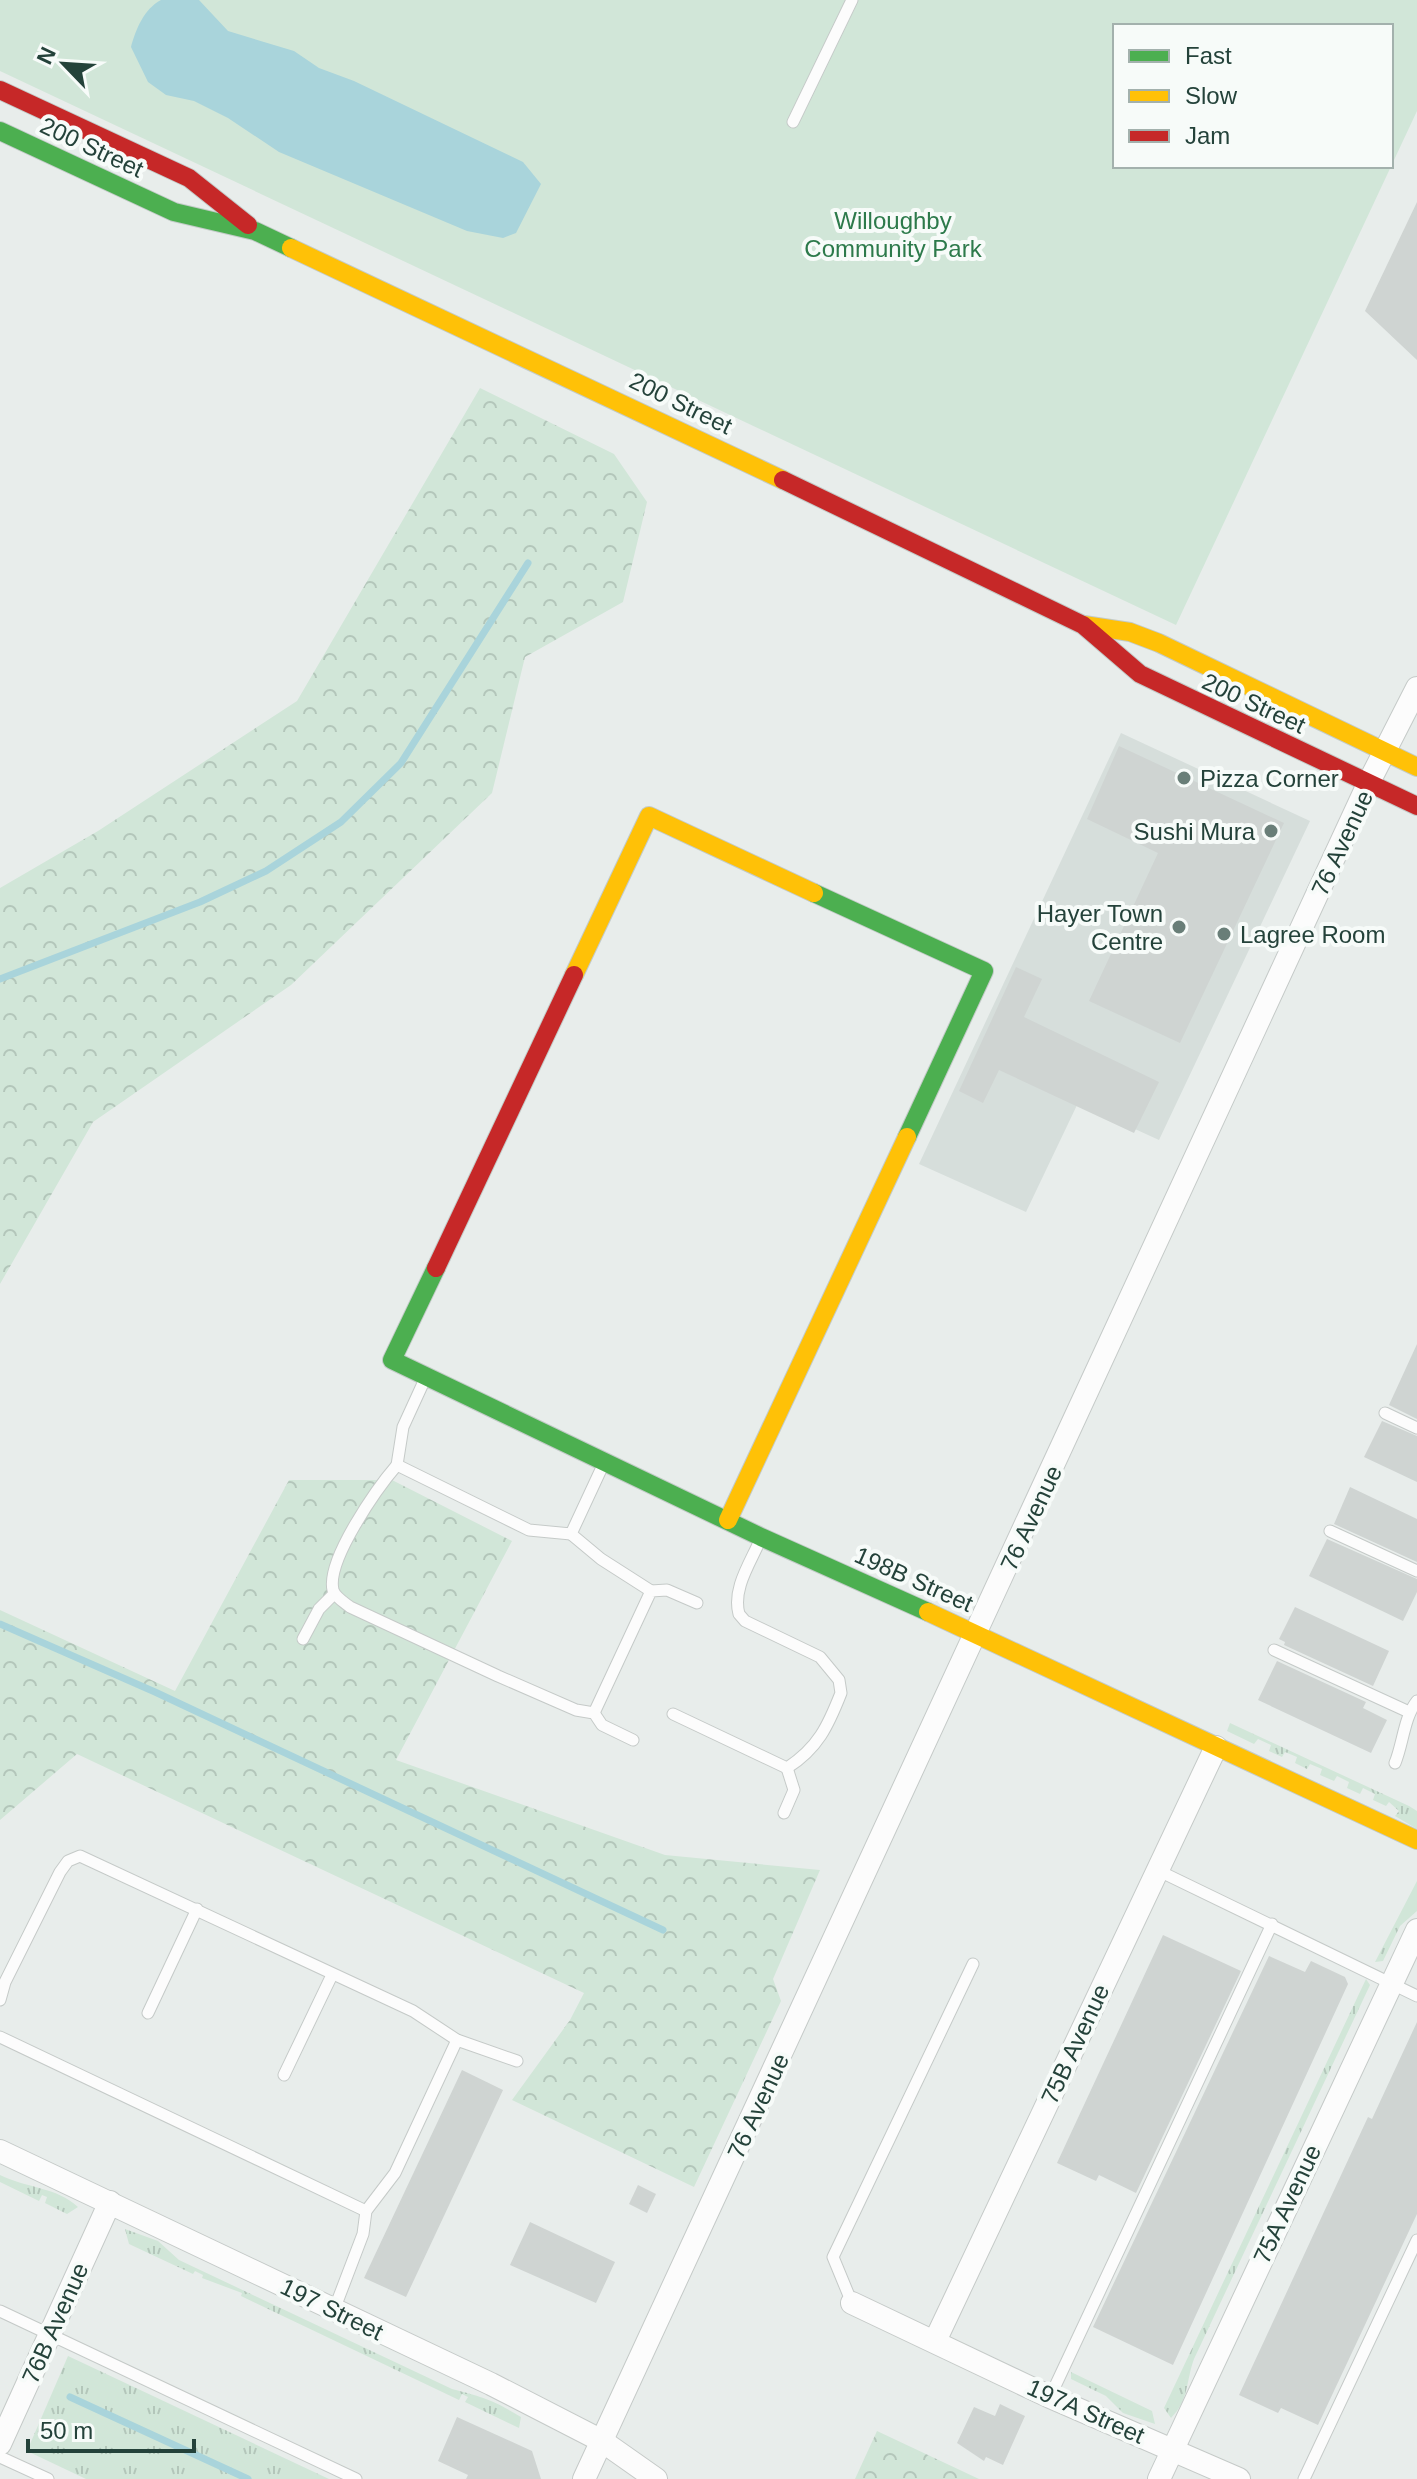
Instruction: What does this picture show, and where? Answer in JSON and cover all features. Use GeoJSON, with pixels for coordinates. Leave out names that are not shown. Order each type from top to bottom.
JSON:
{"type":"FeatureCollection","features":[{"type":"Feature","properties":{"kind":"street","name":"200 Street"},"geometry":{"type":"LineString","coordinates":[[0,90],[189,178],[255,231]]}},
{"type":"Feature","properties":{"kind":"street","name":"200 Street"},"geometry":{"type":"LineString","coordinates":[[0,131],[174,212],[255,231],[621,401],[1083,625],[1140,674],[1417,806]]}},
{"type":"Feature","properties":{"kind":"street","name":"200 Street"},"geometry":{"type":"LineString","coordinates":[[1083,625],[1130,632],[1159,643],[1417,767]]}},
{"type":"Feature","properties":{"kind":"street","name":"76 Avenue"},"geometry":{"type":"LineString","coordinates":[[584,2479],[978,1634],[1369,782],[1417,688]]}},
{"type":"Feature","properties":{"kind":"street","name":"198B Street"},"geometry":{"type":"LineString","coordinates":[[728,1520],[984,971],[649,816],[392,1360],[761,1537],[978,1634],[1417,1840]]}},
{"type":"Feature","properties":{"kind":"street","name":"75B Avenue"},"geometry":{"type":"LineString","coordinates":[[935,2341],[1216,1747]]}},
{"type":"Feature","properties":{"kind":"street","name":"75A Avenue"},"geometry":{"type":"LineString","coordinates":[[1159,2479],[1417,1930]]}},
{"type":"Feature","properties":{"kind":"street","name":"197 Street"},"geometry":{"type":"LineString","coordinates":[[0,2151],[602,2441],[656,2479]]}},
{"type":"Feature","properties":{"kind":"street","name":"76B Avenue"},"geometry":{"type":"LineString","coordinates":[[0,2444],[110,2202]]}},
{"type":"Feature","properties":{"kind":"street","name":"197A Street"},"geometry":{"type":"LineString","coordinates":[[852,2303],[1050,2397],[1239,2479]]}},
{"type":"Feature","properties":{"kind":"lane"},"geometry":{"type":"LineString","coordinates":[[793,122],[852,0]]}},
{"type":"Feature","properties":{"kind":"lane"},"geometry":{"type":"LineString","coordinates":[[426,1377],[403,1427],[397,1465],[364,1507],[343,1550],[332,1586],[334,1594],[350,1607],[484,1670],[576,1710],[594,1713],[602,1725],[633,1740]]}},
{"type":"Feature","properties":{"kind":"lane"},"geometry":{"type":"LineString","coordinates":[[1385,1413],[1417,1428]]}},
{"type":"Feature","properties":{"kind":"lane"},"geometry":{"type":"LineString","coordinates":[[571,1534],[604,1462]]}},
{"type":"Feature","properties":{"kind":"lane"},"geometry":{"type":"LineString","coordinates":[[397,1465],[509,1522],[541,1533],[571,1534],[601,1559],[651,1591],[667,1590],[697,1603]]}},
{"type":"Feature","properties":{"kind":"lane"},"geometry":{"type":"LineString","coordinates":[[1330,1531],[1417,1571]]}},
{"type":"Feature","properties":{"kind":"lane"},"geometry":{"type":"LineString","coordinates":[[761,1537],[739,1589],[736,1602],[739,1614],[745,1621],[820,1657],[839,1680],[841,1693],[822,1736],[809,1754],[787,1768]]}},
{"type":"Feature","properties":{"kind":"lane"},"geometry":{"type":"LineString","coordinates":[[594,1713],[651,1591]]}},
{"type":"Feature","properties":{"kind":"lane"},"geometry":{"type":"LineString","coordinates":[[303,1639],[319,1609],[334,1594]]}},
{"type":"Feature","properties":{"kind":"lane"},"geometry":{"type":"LineString","coordinates":[[1274,1650],[1409,1712]]}},
{"type":"Feature","properties":{"kind":"lane"},"geometry":{"type":"LineString","coordinates":[[1395,1763],[1405,1740],[1409,1712],[1417,1701]]}},
{"type":"Feature","properties":{"kind":"lane"},"geometry":{"type":"LineString","coordinates":[[673,1714],[787,1768],[794,1790],[784,1813]]}},
{"type":"Feature","properties":{"kind":"lane"},"geometry":{"type":"LineString","coordinates":[[0,2000],[5,1982],[68,1861],[80,1856],[413,2011],[457,2040],[517,2061]]}},
{"type":"Feature","properties":{"kind":"lane"},"geometry":{"type":"LineString","coordinates":[[1157,1870],[1417,1996]]}},
{"type":"Feature","properties":{"kind":"lane"},"geometry":{"type":"LineString","coordinates":[[148,2013],[197,1909]]}},
{"type":"Feature","properties":{"kind":"lane"},"geometry":{"type":"LineString","coordinates":[[1050,2397],[1272,1924]]}},
{"type":"Feature","properties":{"kind":"lane"},"geometry":{"type":"LineString","coordinates":[[852,2303],[833,2257],[973,1964]]}},
{"type":"Feature","properties":{"kind":"lane"},"geometry":{"type":"LineString","coordinates":[[284,2075],[332,1975]]}},
{"type":"Feature","properties":{"kind":"lane"},"geometry":{"type":"LineString","coordinates":[[0,2037],[366,2211]]}},
{"type":"Feature","properties":{"kind":"lane"},"geometry":{"type":"LineString","coordinates":[[334,2310],[363,2234],[366,2211],[395,2173],[457,2040]]}},
{"type":"Feature","properties":{"kind":"lane"},"geometry":{"type":"LineString","coordinates":[[1304,2479],[1417,2240]]}},
{"type":"Feature","properties":{"kind":"lane"},"geometry":{"type":"LineString","coordinates":[[0,2311],[356,2479]]}},
{"type":"Feature","properties":{"kind":"lane"},"geometry":{"type":"LineString","coordinates":[[0,2457],[48,2479]]}},
{"type":"Feature","properties":{"kind":"shaded area","name":"Hayer Town Centre"},"geometry":{"type":"Polygon","coordinates":[[[1121,733],[1310,821],[1159,1140],[1078,1103],[1026,1212],[919,1164],[1121,733]]]}},
{"type":"Feature","properties":{"kind":"green space","name":"Willoughby Community Park"},"geometry":{"type":"Polygon","coordinates":[[[0,0],[1417,0],[1417,111],[1393,162],[1393,24],[1113,24],[1113,168],[1390,168],[1176,625],[0,71],[0,0]]]}},
{"type":"Feature","properties":{"kind":"green space"},"geometry":{"type":"Polygon","coordinates":[[[480,388],[614,454],[647,502],[623,602],[525,657],[492,793],[291,985],[93,1122],[0,1284],[0,888],[98,831],[297,701],[480,388]]]}},
{"type":"Feature","properties":{"kind":"green space"},"geometry":{"type":"Polygon","coordinates":[[[289,1480],[392,1480],[512,1541],[396,1760],[665,1855],[820,1870],[773,1979],[781,2001],[694,2187],[512,2100],[570,2020],[584,1993],[77,1754],[0,1820],[0,1610],[175,1691],[289,1480]]]}},
{"type":"Feature","properties":{"kind":"green space"},"geometry":{"type":"Polygon","coordinates":[[[1230,1723],[1409,1806],[1417,1811],[1417,1829],[1395,1816],[1399,1811],[1389,1802],[1386,1806],[1373,1800],[1375,1794],[1363,1788],[1360,1794],[1347,1788],[1349,1782],[1337,1776],[1334,1781],[1320,1775],[1322,1769],[1310,1764],[1307,1769],[1295,1763],[1297,1757],[1285,1752],[1282,1757],[1269,1751],[1271,1745],[1258,1739],[1254,1744],[1227,1731],[1230,1723]]]}},
{"type":"Feature","properties":{"kind":"green space"},"geometry":{"type":"Polygon","coordinates":[[[1417,1881],[1417,1911],[1400,1926],[1383,1961],[1375,1962],[1417,1881]]]}},
{"type":"Feature","properties":{"kind":"green space"},"geometry":{"type":"Polygon","coordinates":[[[1366,1979],[1370,1985],[1194,2359],[1184,2397],[1171,2418],[1164,2408],[1366,1979]]]}},
{"type":"Feature","properties":{"kind":"green space"},"geometry":{"type":"Polygon","coordinates":[[[0,2175],[61,2195],[78,2207],[67,2214],[45,2203],[47,2197],[42,2195],[39,2201],[0,2182],[0,2175]]]}},
{"type":"Feature","properties":{"kind":"green space"},"geometry":{"type":"Polygon","coordinates":[[[125,2229],[158,2241],[179,2260],[452,2389],[503,2407],[521,2417],[519,2428],[465,2402],[468,2397],[462,2394],[459,2400],[241,2296],[242,2293],[129,2244],[125,2229]]]}},
{"type":"Feature","properties":{"kind":"green space"},"geometry":{"type":"Polygon","coordinates":[[[68,2356],[329,2479],[86,2479],[27,2451],[68,2356]]]}},
{"type":"Feature","properties":{"kind":"green space"},"geometry":{"type":"Polygon","coordinates":[[[1071,2372],[1152,2411],[1155,2424],[1123,2413],[1106,2396],[1071,2379],[1071,2372]]]}},
{"type":"Feature","properties":{"kind":"green space"},"geometry":{"type":"Polygon","coordinates":[[[877,2431],[979,2479],[855,2479],[877,2431]]]}},
{"type":"Feature","properties":{"kind":"water"},"geometry":{"type":"Polygon","coordinates":[[[161,0],[199,0],[228,31],[294,51],[319,68],[354,81],[523,162],[541,184],[516,233],[503,238],[467,231],[279,152],[228,118],[194,101],[166,95],[148,82],[131,47],[145,14],[161,0]]]}},
{"type":"Feature","properties":{"kind":"building"},"geometry":{"type":"Polygon","coordinates":[[[1417,202],[1417,360],[1365,311],[1417,202]]]}},
{"type":"Feature","properties":{"kind":"building","name":"Hayer Town Centre"},"geometry":{"type":"Polygon","coordinates":[[[1119,746],[1284,823],[1180,1043],[1089,1001],[1158,853],[1087,819],[1119,746]]]}},
{"type":"Feature","properties":{"kind":"building","name":"Hayer Town Centre"},"geometry":{"type":"Polygon","coordinates":[[[1016,967],[1042,979],[1024,1017],[1159,1082],[1134,1133],[999,1070],[983,1103],[959,1091],[1016,967]]]}},
{"type":"Feature","properties":{"kind":"building"},"geometry":{"type":"Polygon","coordinates":[[[1417,1344],[1417,1419],[1389,1405],[1417,1344]]]}},
{"type":"Feature","properties":{"kind":"building"},"geometry":{"type":"Polygon","coordinates":[[[1382,1421],[1417,1436],[1417,1482],[1364,1457],[1382,1421]]]}},
{"type":"Feature","properties":{"kind":"building"},"geometry":{"type":"Polygon","coordinates":[[[1350,1487],[1417,1519],[1417,1562],[1334,1524],[1350,1487]]]}},
{"type":"Feature","properties":{"kind":"building"},"geometry":{"type":"Polygon","coordinates":[[[1327,1539],[1417,1579],[1417,1592],[1403,1621],[1309,1576],[1327,1539]]]}},
{"type":"Feature","properties":{"kind":"building"},"geometry":{"type":"Polygon","coordinates":[[[1295,1607],[1389,1651],[1373,1686],[1284,1645],[1285,1642],[1279,1639],[1295,1607]]]}},
{"type":"Feature","properties":{"kind":"building"},"geometry":{"type":"Polygon","coordinates":[[[1277,1661],[1366,1702],[1363,1708],[1387,1720],[1371,1753],[1258,1700],[1277,1661]]]}},
{"type":"Feature","properties":{"kind":"building"},"geometry":{"type":"Polygon","coordinates":[[[1163,1935],[1241,1971],[1136,2193],[1099,2175],[1096,2181],[1057,2163],[1163,1935]]]}},
{"type":"Feature","properties":{"kind":"building"},"geometry":{"type":"Polygon","coordinates":[[[1269,1956],[1305,1972],[1311,1961],[1345,1977],[1348,1984],[1173,2365],[1093,2327],[1269,1956]]]}},
{"type":"Feature","properties":{"kind":"building"},"geometry":{"type":"Polygon","coordinates":[[[1417,2022],[1417,2214],[1318,2425],[1281,2408],[1278,2413],[1239,2395],[1368,2117],[1372,2119],[1417,2022]]]}},
{"type":"Feature","properties":{"kind":"building"},"geometry":{"type":"Polygon","coordinates":[[[462,2070],[503,2090],[406,2297],[364,2278],[462,2070]]]}},
{"type":"Feature","properties":{"kind":"building"},"geometry":{"type":"Polygon","coordinates":[[[638,2185],[656,2194],[647,2213],[629,2204],[638,2185]]]}},
{"type":"Feature","properties":{"kind":"building"},"geometry":{"type":"Polygon","coordinates":[[[530,2222],[615,2262],[596,2303],[510,2265],[530,2222]]]}},
{"type":"Feature","properties":{"kind":"building"},"geometry":{"type":"Polygon","coordinates":[[[1000,2404],[1025,2416],[1003,2465],[986,2457],[984,2461],[957,2443],[974,2407],[995,2416],[1000,2404]]]}},
{"type":"Feature","properties":{"kind":"building"},"geometry":{"type":"Polygon","coordinates":[[[457,2417],[532,2451],[541,2479],[466,2479],[468,2475],[438,2461],[457,2417]]]}},
{"type":"Feature","properties":{"kind":"waterway"},"geometry":{"type":"LineString","coordinates":[[0,979],[200,902],[266,871],[341,822],[401,763],[528,563]]}},
{"type":"Feature","properties":{"kind":"waterway"},"geometry":{"type":"LineString","coordinates":[[0,1624],[155,1692],[663,1930]]}},
{"type":"Feature","properties":{"kind":"waterway"},"geometry":{"type":"LineString","coordinates":[[70,2397],[248,2479]]}},
{"type":"Feature","properties":{"kind":"traffic: fast"},"geometry":{"type":"LineString","coordinates":[[0,131],[174,212],[255,231],[291,248]]}},
{"type":"Feature","properties":{"kind":"traffic: fast"},"geometry":{"type":"LineString","coordinates":[[814,893],[984,971],[907,1137]]}},
{"type":"Feature","properties":{"kind":"traffic: fast"},"geometry":{"type":"LineString","coordinates":[[436,1268],[392,1360],[761,1537],[928,1612]]}},
{"type":"Feature","properties":{"kind":"traffic: slow"},"geometry":{"type":"LineString","coordinates":[[291,248],[783,480]]}},
{"type":"Feature","properties":{"kind":"traffic: slow"},"geometry":{"type":"LineString","coordinates":[[1084,625],[1130,632],[1159,643],[1417,767]]}},
{"type":"Feature","properties":{"kind":"traffic: slow"},"geometry":{"type":"LineString","coordinates":[[574,975],[649,816],[814,893]]}},
{"type":"Feature","properties":{"kind":"traffic: slow"},"geometry":{"type":"LineString","coordinates":[[728,1520],[907,1137]]}},
{"type":"Feature","properties":{"kind":"traffic: slow"},"geometry":{"type":"LineString","coordinates":[[928,1612],[1417,1840]]}},
{"type":"Feature","properties":{"kind":"traffic: jam"},"geometry":{"type":"LineString","coordinates":[[0,90],[189,178],[248,225]]}},
{"type":"Feature","properties":{"kind":"traffic: jam"},"geometry":{"type":"LineString","coordinates":[[783,480],[1083,625],[1140,674],[1417,806]]}},
{"type":"Feature","properties":{"kind":"traffic: jam"},"geometry":{"type":"LineString","coordinates":[[436,1268],[574,975]]}},
{"type":"Feature","properties":{"kind":"place","name":"Pizza Corner"},"geometry":{"type":"Point","coordinates":[1184,778]}},
{"type":"Feature","properties":{"kind":"place","name":"Sushi Mura"},"geometry":{"type":"Point","coordinates":[1271,831]}},
{"type":"Feature","properties":{"kind":"place","name":"Hayer Town Centre"},"geometry":{"type":"Point","coordinates":[1179,927]}},
{"type":"Feature","properties":{"kind":"place","name":"Lagree Room"},"geometry":{"type":"Point","coordinates":[1224,934]}}]}
